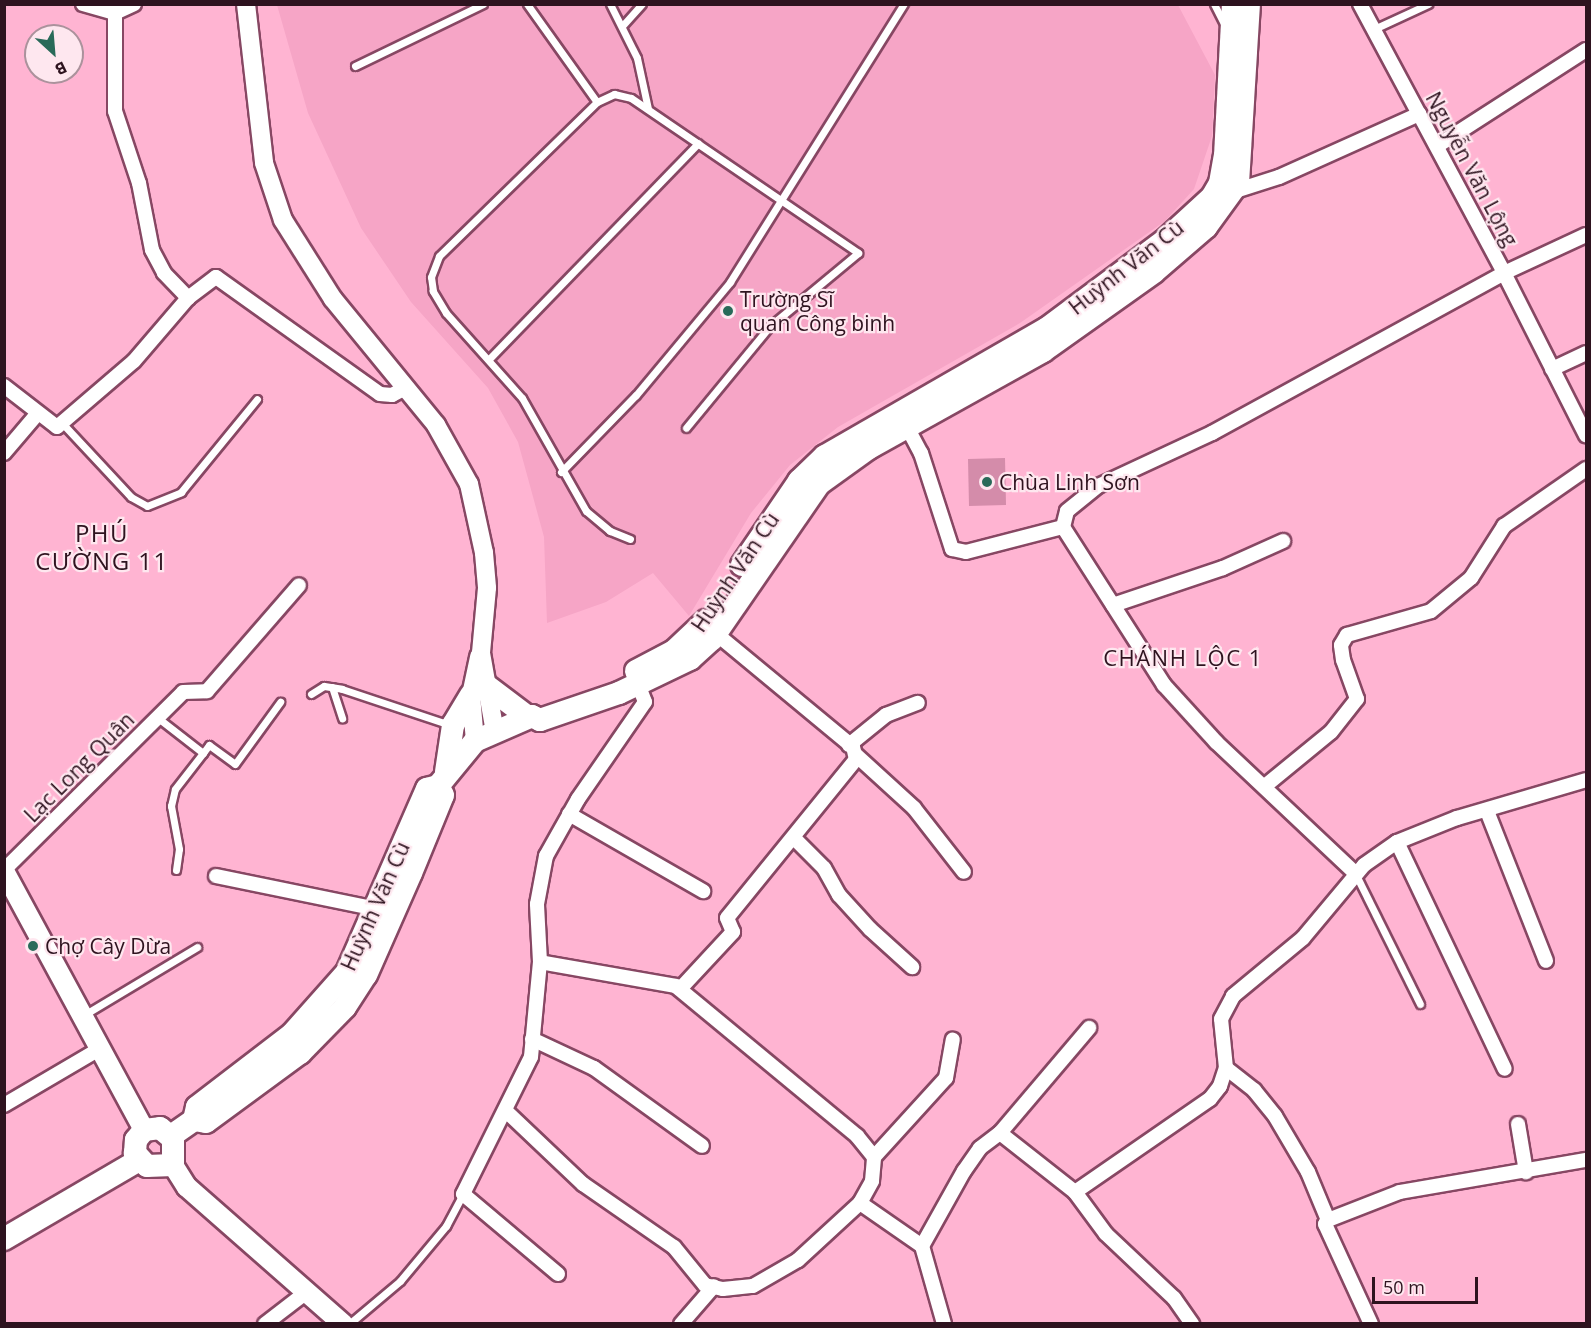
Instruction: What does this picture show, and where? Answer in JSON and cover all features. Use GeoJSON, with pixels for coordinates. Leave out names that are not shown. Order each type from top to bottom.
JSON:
{"type":"FeatureCollection","features":[{"type":"Feature","properties":{"kind":"main road","name":"Huỳnh Văn Cù"},"geometry":{"type":"LineString","coordinates":[[370,946],[377,909],[427,789],[442,780],[485,736],[530,717],[540,720],[636,679],[695,634],[770,520],[825,456],[1046,329],[1164,241],[1212,197],[1220,183],[1225,156],[1233,4]]}},
{"type":"Feature","properties":{"kind":"main road"},"geometry":{"type":"LineString","coordinates":[[636,679],[690,659],[715,633],[819,484],[907,427],[983,386],[1091,319],[1185,246],[1235,191],[1249,4]]}},
{"type":"Feature","properties":{"kind":"main road"},"geometry":{"type":"LineString","coordinates":[[1212,197],[1235,191]]}},
{"type":"Feature","properties":{"kind":"main road"},"geometry":{"type":"LineString","coordinates":[[171,1136],[194,1120],[206,1122],[300,1053],[345,1007],[370,946],[443,795],[442,780],[453,726],[479,690],[530,717]]}},
{"type":"Feature","properties":{"kind":"main road"},"geometry":{"type":"LineString","coordinates":[[4,870],[144,1130]]}},
{"type":"Feature","properties":{"kind":"main road"},"geometry":{"type":"LineString","coordinates":[[144,1130],[160,1128],[171,1136]]}},
{"type":"Feature","properties":{"kind":"main road"},"geometry":{"type":"LineString","coordinates":[[144,1130],[135,1147],[139,1160],[153,1167],[173,1165]]}},
{"type":"Feature","properties":{"kind":"main road"},"geometry":{"type":"LineString","coordinates":[[171,1136],[173,1165],[188,1187],[304,1294],[343,1323]]}},
{"type":"Feature","properties":{"kind":"main road"},"geometry":{"type":"LineString","coordinates":[[4,1239],[139,1160]]}},
{"type":"Feature","properties":{"kind":"street"},"geometry":{"type":"LineString","coordinates":[[82,4],[115,13],[134,4]]}},
{"type":"Feature","properties":{"kind":"street"},"geometry":{"type":"LineString","coordinates":[[246,4],[264,164],[283,220],[333,299],[436,425],[469,484],[481,524],[487,588],[479,690],[485,736]]}},
{"type":"Feature","properties":{"kind":"street","name":"Nguyễn Văn Lộng"},"geometry":{"type":"LineString","coordinates":[[1360,4],[1504,273],[1587,235]]}},
{"type":"Feature","properties":{"kind":"street"},"geometry":{"type":"LineString","coordinates":[[115,13],[115,111],[139,183],[152,250],[164,273],[188,298]]}},
{"type":"Feature","properties":{"kind":"street"},"geometry":{"type":"LineString","coordinates":[[1437,146],[1587,50]]}},
{"type":"Feature","properties":{"kind":"street"},"geometry":{"type":"LineString","coordinates":[[1235,191],[1279,177],[1419,114]]}},
{"type":"Feature","properties":{"kind":"street"},"geometry":{"type":"LineString","coordinates":[[1356,874],[1216,742],[1164,685],[1064,526],[1067,511],[1098,486],[1212,434],[1504,273],[1586,434]]}},
{"type":"Feature","properties":{"kind":"street"},"geometry":{"type":"LineString","coordinates":[[4,386],[38,413],[60,425],[134,361],[188,298],[216,277],[380,394],[392,395],[405,388]]}},
{"type":"Feature","properties":{"kind":"street"},"geometry":{"type":"LineString","coordinates":[[1552,369],[1587,353]]}},
{"type":"Feature","properties":{"kind":"street"},"geometry":{"type":"LineString","coordinates":[[4,453],[38,413]]}},
{"type":"Feature","properties":{"kind":"street"},"geometry":{"type":"LineString","coordinates":[[907,427],[921,453],[952,549],[966,552],[1064,526]]}},
{"type":"Feature","properties":{"kind":"street"},"geometry":{"type":"LineString","coordinates":[[1265,786],[1331,732],[1357,699],[1343,660],[1341,645],[1347,634],[1431,610],[1471,578],[1504,526],[1587,469]]}},
{"type":"Feature","properties":{"kind":"street"},"geometry":{"type":"LineString","coordinates":[[1113,605],[1223,568],[1283,541]]}},
{"type":"Feature","properties":{"kind":"street","name":"Lạc Long Quân"},"geometry":{"type":"LineString","coordinates":[[4,870],[183,692],[207,691],[299,585]]}},
{"type":"Feature","properties":{"kind":"street"},"geometry":{"type":"LineString","coordinates":[[715,633],[852,750],[906,800],[964,872]]}},
{"type":"Feature","properties":{"kind":"street"},"geometry":{"type":"LineString","coordinates":[[558,1274],[463,1194],[507,1112],[531,1057],[540,962],[537,904],[546,856],[569,813],[645,702],[636,679]]}},
{"type":"Feature","properties":{"kind":"street"},"geometry":{"type":"LineString","coordinates":[[680,989],[733,932],[727,918],[794,838],[852,750],[878,720],[918,703]]}},
{"type":"Feature","properties":{"kind":"street"},"geometry":{"type":"LineString","coordinates":[[1075,1192],[1209,1099],[1221,1086],[1226,1068],[1221,1019],[1233,996],[1303,939],[1356,874],[1397,842],[1587,780]]}},
{"type":"Feature","properties":{"kind":"street"},"geometry":{"type":"LineString","coordinates":[[1487,811],[1546,961]]}},
{"type":"Feature","properties":{"kind":"street"},"geometry":{"type":"LineString","coordinates":[[569,813],[703,891]]}},
{"type":"Feature","properties":{"kind":"street"},"geometry":{"type":"LineString","coordinates":[[794,838],[824,868],[838,895],[870,929],[912,967]]}},
{"type":"Feature","properties":{"kind":"street"},"geometry":{"type":"LineString","coordinates":[[1397,842],[1505,1069]]}},
{"type":"Feature","properties":{"kind":"street"},"geometry":{"type":"LineString","coordinates":[[216,876],[377,909]]}},
{"type":"Feature","properties":{"kind":"street"},"geometry":{"type":"LineString","coordinates":[[540,962],[680,989],[798,1083],[857,1136],[874,1157]]}},
{"type":"Feature","properties":{"kind":"street"},"geometry":{"type":"LineString","coordinates":[[922,1246],[980,1148],[1000,1133],[1089,1028]]}},
{"type":"Feature","properties":{"kind":"street"},"geometry":{"type":"LineString","coordinates":[[532,1038],[594,1068],[702,1146]]}},
{"type":"Feature","properties":{"kind":"street"},"geometry":{"type":"LineString","coordinates":[[507,1112],[583,1184],[674,1247],[705,1285],[714,1287],[753,1286],[798,1260],[860,1203],[872,1181],[874,1157],[946,1078],[953,1040]]}},
{"type":"Feature","properties":{"kind":"street"},"geometry":{"type":"LineString","coordinates":[[4,1106],[101,1048]]}},
{"type":"Feature","properties":{"kind":"street"},"geometry":{"type":"LineString","coordinates":[[1226,1068],[1254,1090],[1275,1116],[1308,1172],[1328,1220]]}},
{"type":"Feature","properties":{"kind":"street"},"geometry":{"type":"LineString","coordinates":[[1518,1124],[1526,1172]]}},
{"type":"Feature","properties":{"kind":"street"},"geometry":{"type":"LineString","coordinates":[[1000,1133],[1075,1192],[1106,1234],[1174,1298],[1192,1323]]}},
{"type":"Feature","properties":{"kind":"street"},"geometry":{"type":"LineString","coordinates":[[1371,1323],[1325,1224],[1328,1220],[1400,1192],[1587,1160]]}},
{"type":"Feature","properties":{"kind":"street"},"geometry":{"type":"LineString","coordinates":[[860,1203],[922,1246],[944,1323]]}},
{"type":"Feature","properties":{"kind":"street"},"geometry":{"type":"LineString","coordinates":[[681,1323],[714,1287]]}},
{"type":"Feature","properties":{"kind":"street"},"geometry":{"type":"LineString","coordinates":[[265,1323],[304,1294]]}},
{"type":"Feature","properties":{"kind":"lane"},"geometry":{"type":"LineString","coordinates":[[355,66],[483,4]]}},
{"type":"Feature","properties":{"kind":"lane"},"geometry":{"type":"LineString","coordinates":[[526,4],[559,56],[597,102]]}},
{"type":"Feature","properties":{"kind":"lane"},"geometry":{"type":"LineString","coordinates":[[610,4],[623,26],[640,66],[648,109]]}},
{"type":"Feature","properties":{"kind":"lane"},"geometry":{"type":"LineString","coordinates":[[623,26],[642,4]]}},
{"type":"Feature","properties":{"kind":"lane"},"geometry":{"type":"LineString","coordinates":[[561,472],[702,318],[784,201],[904,4]]}},
{"type":"Feature","properties":{"kind":"lane"},"geometry":{"type":"LineString","coordinates":[[1215,4],[1231,38]]}},
{"type":"Feature","properties":{"kind":"lane"},"geometry":{"type":"LineString","coordinates":[[1374,29],[1428,4]]}},
{"type":"Feature","properties":{"kind":"lane"},"geometry":{"type":"LineString","coordinates":[[630,539],[593,519],[561,472],[522,398],[490,358],[462,333],[436,298],[431,278],[435,262],[597,102],[620,94],[648,109],[858,253],[770,326],[686,428]]}},
{"type":"Feature","properties":{"kind":"lane"},"geometry":{"type":"LineString","coordinates":[[490,358],[698,143]]}},
{"type":"Feature","properties":{"kind":"lane"},"geometry":{"type":"LineString","coordinates":[[60,425],[131,497],[147,506],[180,492],[257,399]]}},
{"type":"Feature","properties":{"kind":"lane"},"geometry":{"type":"LineString","coordinates":[[311,694],[324,686],[332,687],[453,726]]}},
{"type":"Feature","properties":{"kind":"lane"},"geometry":{"type":"LineString","coordinates":[[332,687],[342,718]]}},
{"type":"Feature","properties":{"kind":"lane"},"geometry":{"type":"LineString","coordinates":[[176,870],[179,849],[171,806],[175,789],[209,745],[235,764],[280,702]]}},
{"type":"Feature","properties":{"kind":"lane"},"geometry":{"type":"LineString","coordinates":[[158,718],[203,753]]}},
{"type":"Feature","properties":{"kind":"lane"},"geometry":{"type":"LineString","coordinates":[[1356,874],[1420,1004]]}},
{"type":"Feature","properties":{"kind":"lane"},"geometry":{"type":"LineString","coordinates":[[84,1015],[197,947]]}},
{"type":"Feature","properties":{"kind":"lane"},"geometry":{"type":"LineString","coordinates":[[349,1323],[400,1281],[446,1226],[463,1194]]}},
{"type":"Feature","properties":{"kind":"shaded area","name":"Trường Sĩ quan Công binh"},"geometry":{"type":"Polygon","coordinates":[[[277,5],[1178,5],[1215,75],[1212,136],[1194,189],[1165,221],[1020,323],[838,427],[790,465],[751,513],[689,616],[653,573],[606,602],[547,623],[544,537],[518,442],[488,388],[411,302],[361,228],[308,113],[277,5]]]}},
{"type":"Feature","properties":{"kind":"building","name":"Chùa Linh Sơn"},"geometry":{"type":"Polygon","coordinates":[[[1005,458],[1006,505],[969,506],[968,459],[1005,458]]]}},
{"type":"Feature","properties":{"kind":"place","name":"Trường Sĩ quan Công binh"},"geometry":{"type":"Point","coordinates":[728,311]}},
{"type":"Feature","properties":{"kind":"place","name":"Chùa Linh Sơn"},"geometry":{"type":"Point","coordinates":[987,482]}},
{"type":"Feature","properties":{"kind":"place","name":"Chợ Cây Dừa"},"geometry":{"type":"Point","coordinates":[33,946]}},
{"type":"Feature","properties":{"kind":"district","name":"PHÚ CƯỜNG 11"},"geometry":{"type":"Point","coordinates":[102,547]}},
{"type":"Feature","properties":{"kind":"district","name":"CHÁNH LỘC 1"},"geometry":{"type":"Point","coordinates":[1183,658]}}]}
